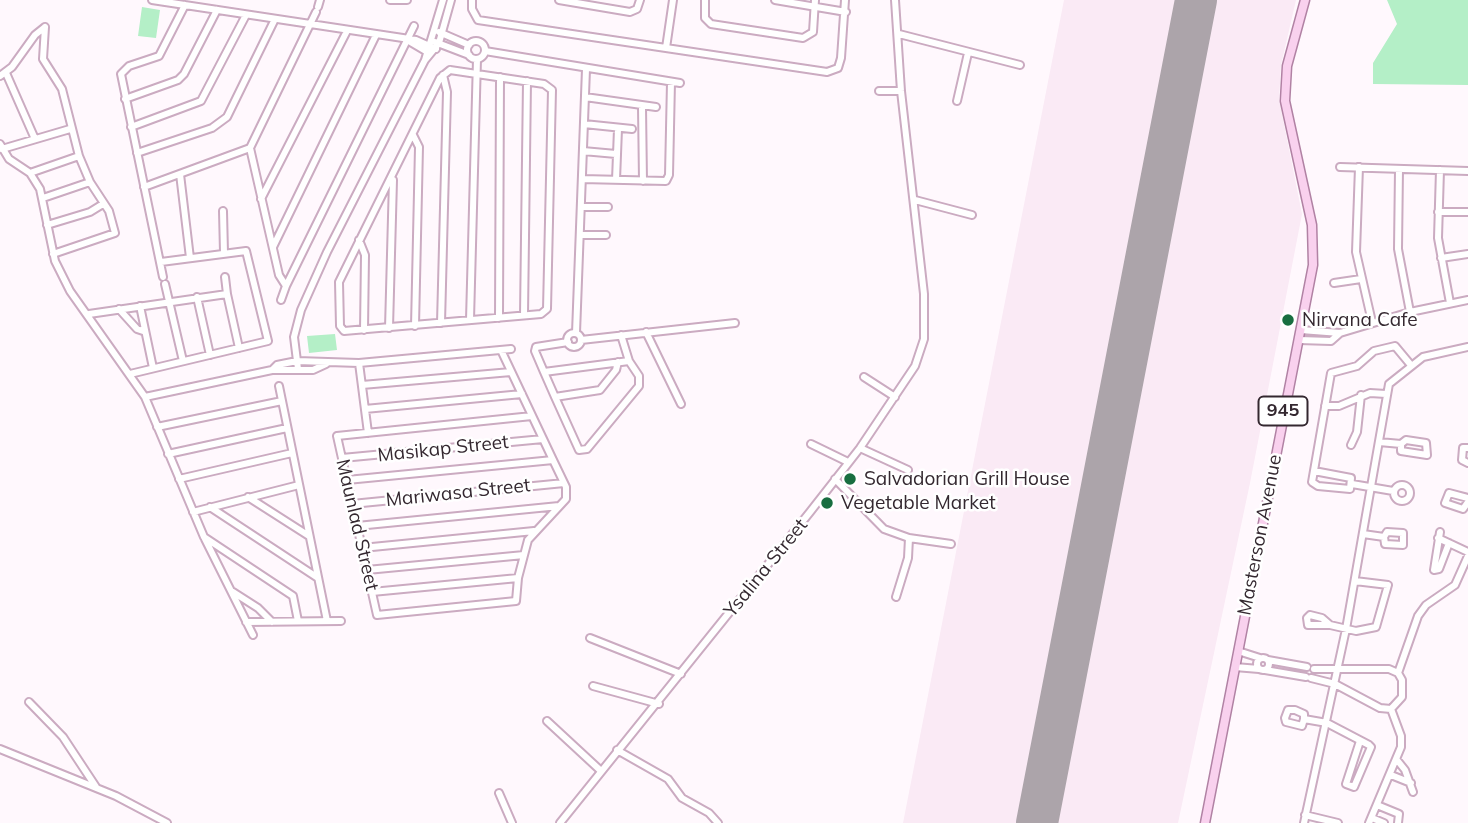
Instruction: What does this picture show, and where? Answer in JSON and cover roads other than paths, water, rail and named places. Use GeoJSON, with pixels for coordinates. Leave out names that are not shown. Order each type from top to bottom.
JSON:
{"type":"FeatureCollection","features":[{"type":"Feature","properties":{"kind":"main road","name":"Masterson Avenue"},"geometry":{"type":"LineString","coordinates":[[1205,823],[1301,330],[1314,245],[1312,225],[1286,117],[1285,93],[1287,66],[1305,0]]}},
{"type":"Feature","properties":{"kind":"street"},"geometry":{"type":"LineString","coordinates":[[152,0],[407,40],[477,59]]}},
{"type":"Feature","properties":{"kind":"street"},"geometry":{"type":"LineString","coordinates":[[390,0],[407,0]]}},
{"type":"Feature","properties":{"kind":"street"},"geometry":{"type":"LineString","coordinates":[[432,47],[443,0]]}},
{"type":"Feature","properties":{"kind":"street"},"geometry":{"type":"LineString","coordinates":[[298,369],[295,337],[301,310],[327,251],[425,60],[443,33],[451,0]]}},
{"type":"Feature","properties":{"kind":"street"},"geometry":{"type":"LineString","coordinates":[[472,0],[472,9],[478,20],[833,72],[841,58],[845,0]]}},
{"type":"Feature","properties":{"kind":"street"},"geometry":{"type":"LineString","coordinates":[[559,0],[630,12],[637,9],[640,0]]}},
{"type":"Feature","properties":{"kind":"street"},"geometry":{"type":"LineString","coordinates":[[666,48],[673,0]]}},
{"type":"Feature","properties":{"kind":"street"},"geometry":{"type":"LineString","coordinates":[[705,0],[705,18],[710,24],[803,38],[813,32],[815,3]]}},
{"type":"Feature","properties":{"kind":"street"},"geometry":{"type":"LineString","coordinates":[[775,0],[815,3],[846,12]]}},
{"type":"Feature","properties":{"kind":"street","name":"Ysalina Street"},"geometry":{"type":"LineString","coordinates":[[561,823],[617,750],[659,704],[860,448],[915,366],[924,339],[924,294],[901,91],[895,0]]}},
{"type":"Feature","properties":{"kind":"street"},"geometry":{"type":"LineString","coordinates":[[183,361],[136,153],[122,71],[159,56],[185,5]]}},
{"type":"Feature","properties":{"kind":"street"},"geometry":{"type":"LineString","coordinates":[[286,286],[279,275],[250,148],[318,6]]}},
{"type":"Feature","properties":{"kind":"street"},"geometry":{"type":"LineString","coordinates":[[125,99],[178,80],[184,74],[217,10]]}},
{"type":"Feature","properties":{"kind":"street"},"geometry":{"type":"LineString","coordinates":[[131,127],[201,101],[246,15]]}},
{"type":"Feature","properties":{"kind":"street"},"geometry":{"type":"LineString","coordinates":[[136,153],[212,128],[226,117],[275,19]]}},
{"type":"Feature","properties":{"kind":"street"},"geometry":{"type":"LineString","coordinates":[[281,300],[414,26]]}},
{"type":"Feature","properties":{"kind":"street"},"geometry":{"type":"LineString","coordinates":[[35,139],[3,74],[45,27],[43,59],[62,89],[79,156],[90,182],[113,220],[115,233],[53,254]]}},
{"type":"Feature","properties":{"kind":"street"},"geometry":{"type":"LineString","coordinates":[[261,199],[347,31]]}},
{"type":"Feature","properties":{"kind":"street"},"geometry":{"type":"LineString","coordinates":[[434,31],[469,45],[479,42],[485,51],[680,83]]}},
{"type":"Feature","properties":{"kind":"street"},"geometry":{"type":"LineString","coordinates":[[899,34],[1020,65]]}},
{"type":"Feature","properties":{"kind":"street"},"geometry":{"type":"LineString","coordinates":[[273,247],[376,35]]}},
{"type":"Feature","properties":{"kind":"street"},"geometry":{"type":"LineString","coordinates":[[469,45],[469,55]]}},
{"type":"Feature","properties":{"kind":"street"},"geometry":{"type":"LineString","coordinates":[[470,320],[475,72],[477,59],[485,51]]}},
{"type":"Feature","properties":{"kind":"street"},"geometry":{"type":"LineString","coordinates":[[957,101],[968,53]]}},
{"type":"Feature","properties":{"kind":"street"},"geometry":{"type":"LineString","coordinates":[[450,69],[475,72],[547,85],[553,96],[547,309],[541,314],[342,330],[338,284],[443,75],[450,69]]}},
{"type":"Feature","properties":{"kind":"street"},"geometry":{"type":"LineString","coordinates":[[581,340],[576,333],[586,69]]}},
{"type":"Feature","properties":{"kind":"street"},"geometry":{"type":"LineString","coordinates":[[441,323],[447,92],[443,75]]}},
{"type":"Feature","properties":{"kind":"street"},"geometry":{"type":"LineString","coordinates":[[499,318],[500,77]]}},
{"type":"Feature","properties":{"kind":"street"},"geometry":{"type":"LineString","coordinates":[[524,315],[527,82]]}},
{"type":"Feature","properties":{"kind":"street"},"geometry":{"type":"LineString","coordinates":[[582,179],[662,182],[669,175],[671,82]]}},
{"type":"Feature","properties":{"kind":"street"},"geometry":{"type":"LineString","coordinates":[[879,91],[901,91]]}},
{"type":"Feature","properties":{"kind":"street"},"geometry":{"type":"LineString","coordinates":[[585,97],[656,107]]}},
{"type":"Feature","properties":{"kind":"street"},"geometry":{"type":"LineString","coordinates":[[642,107],[643,181]]}},
{"type":"Feature","properties":{"kind":"street"},"geometry":{"type":"LineString","coordinates":[[584,124],[632,130]]}},
{"type":"Feature","properties":{"kind":"street"},"geometry":{"type":"LineString","coordinates":[[616,180],[618,128]]}},
{"type":"Feature","properties":{"kind":"street"},"geometry":{"type":"LineString","coordinates":[[70,129],[1,147],[9,159],[30,173],[43,198],[53,254],[70,291],[89,314],[145,397],[204,537],[253,635]]}},
{"type":"Feature","properties":{"kind":"street"},"geometry":{"type":"LineString","coordinates":[[413,135],[419,147],[415,326]]}},
{"type":"Feature","properties":{"kind":"street"},"geometry":{"type":"LineString","coordinates":[[144,187],[250,148]]}},
{"type":"Feature","properties":{"kind":"street"},"geometry":{"type":"LineString","coordinates":[[583,151],[616,154]]}},
{"type":"Feature","properties":{"kind":"street"},"geometry":{"type":"LineString","coordinates":[[30,173],[79,156]]}},
{"type":"Feature","properties":{"kind":"street"},"geometry":{"type":"LineString","coordinates":[[1340,167],[1468,172]]}},
{"type":"Feature","properties":{"kind":"street"},"geometry":{"type":"LineString","coordinates":[[1359,167],[1355,243],[1372,323]]}},
{"type":"Feature","properties":{"kind":"street"},"geometry":{"type":"LineString","coordinates":[[1399,169],[1398,249],[1410,312]]}},
{"type":"Feature","properties":{"kind":"street"},"geometry":{"type":"LineString","coordinates":[[1440,170],[1438,212],[1441,258],[1450,303]]}},
{"type":"Feature","properties":{"kind":"street"},"geometry":{"type":"LineString","coordinates":[[180,174],[190,258]]}},
{"type":"Feature","properties":{"kind":"street"},"geometry":{"type":"LineString","coordinates":[[389,328],[393,176]]}},
{"type":"Feature","properties":{"kind":"street"},"geometry":{"type":"LineString","coordinates":[[43,198],[90,182]]}},
{"type":"Feature","properties":{"kind":"street"},"geometry":{"type":"LineString","coordinates":[[915,200],[972,215]]}},
{"type":"Feature","properties":{"kind":"street"},"geometry":{"type":"LineString","coordinates":[[47,225],[90,212],[103,204]]}},
{"type":"Feature","properties":{"kind":"street"},"geometry":{"type":"LineString","coordinates":[[581,207],[608,207]]}},
{"type":"Feature","properties":{"kind":"street"},"geometry":{"type":"LineString","coordinates":[[223,211],[224,253]]}},
{"type":"Feature","properties":{"kind":"street"},"geometry":{"type":"LineString","coordinates":[[1438,212],[1468,212]]}},
{"type":"Feature","properties":{"kind":"street"},"geometry":{"type":"LineString","coordinates":[[580,235],[606,235]]}},
{"type":"Feature","properties":{"kind":"street"},"geometry":{"type":"LineString","coordinates":[[359,240],[365,255],[364,330]]}},
{"type":"Feature","properties":{"kind":"street"},"geometry":{"type":"LineString","coordinates":[[130,374],[268,341],[248,253],[244,250],[161,262]]}},
{"type":"Feature","properties":{"kind":"street"},"geometry":{"type":"LineString","coordinates":[[1441,258],[1468,254]]}},
{"type":"Feature","properties":{"kind":"street"},"geometry":{"type":"LineString","coordinates":[[225,277],[239,348]]}},
{"type":"Feature","properties":{"kind":"street"},"geometry":{"type":"LineString","coordinates":[[1334,283],[1361,279]]}},
{"type":"Feature","properties":{"kind":"street"},"geometry":{"type":"LineString","coordinates":[[89,314],[227,294]]}},
{"type":"Feature","properties":{"kind":"street"},"geometry":{"type":"LineString","coordinates":[[198,297],[210,355]]}},
{"type":"Feature","properties":{"kind":"street"},"geometry":{"type":"LineString","coordinates":[[1301,330],[1340,333],[1410,312],[1468,300]]}},
{"type":"Feature","properties":{"kind":"street"},"geometry":{"type":"LineString","coordinates":[[140,306],[143,331],[153,368]]}},
{"type":"Feature","properties":{"kind":"street"},"geometry":{"type":"LineString","coordinates":[[119,309],[137,329],[143,331]]}},
{"type":"Feature","properties":{"kind":"street"},"geometry":{"type":"LineString","coordinates":[[621,335],[629,360],[639,376],[639,386],[587,449],[579,450],[535,351],[536,347],[568,342],[575,346],[581,340],[621,335],[646,332],[735,323]]}},
{"type":"Feature","properties":{"kind":"street"},"geometry":{"type":"LineString","coordinates":[[646,332],[681,404]]}},
{"type":"Feature","properties":{"kind":"street"},"geometry":{"type":"LineString","coordinates":[[1320,341],[1321,332]]}},
{"type":"Feature","properties":{"kind":"street"},"geometry":{"type":"LineString","coordinates":[[568,342],[569,335],[576,333]]}},
{"type":"Feature","properties":{"kind":"street"},"geometry":{"type":"LineString","coordinates":[[1299,340],[1331,341],[1340,333]]}},
{"type":"Feature","properties":{"kind":"street"},"geometry":{"type":"LineString","coordinates":[[1314,471],[1351,478],[1352,484],[1347,491],[1314,485],[1314,471],[1331,373],[1357,366],[1374,351],[1395,346],[1410,364]]}},
{"type":"Feature","properties":{"kind":"street"},"geometry":{"type":"LineString","coordinates":[[1338,823],[1304,819],[1346,629],[1386,394],[1393,380],[1410,364],[1430,354],[1468,347]]}},
{"type":"Feature","properties":{"kind":"street"},"geometry":{"type":"LineString","coordinates":[[272,370],[277,365],[297,361],[359,363],[511,349]]}},
{"type":"Feature","properties":{"kind":"street"},"geometry":{"type":"LineString","coordinates":[[372,593],[518,578],[534,531],[568,495],[501,350]]}},
{"type":"Feature","properties":{"kind":"street"},"geometry":{"type":"LineString","coordinates":[[544,372],[629,360]]}},
{"type":"Feature","properties":{"kind":"street"},"geometry":{"type":"LineString","coordinates":[[555,397],[600,390],[618,362]]}},
{"type":"Feature","properties":{"kind":"street"},"geometry":{"type":"LineString","coordinates":[[359,363],[368,433],[532,416]]}},
{"type":"Feature","properties":{"kind":"street"},"geometry":{"type":"LineString","coordinates":[[145,397],[272,370],[313,369],[326,364]]}},
{"type":"Feature","properties":{"kind":"street"},"geometry":{"type":"LineString","coordinates":[[362,385],[511,372]]}},
{"type":"Feature","properties":{"kind":"street"},"geometry":{"type":"LineString","coordinates":[[864,377],[895,397]]}},
{"type":"Feature","properties":{"kind":"street"},"geometry":{"type":"LineString","coordinates":[[279,386],[327,621]]}},
{"type":"Feature","properties":{"kind":"street"},"geometry":{"type":"LineString","coordinates":[[365,409],[522,394]]}},
{"type":"Feature","properties":{"kind":"street"},"geometry":{"type":"LineString","coordinates":[[1325,406],[1339,406],[1361,396],[1386,394]]}},
{"type":"Feature","properties":{"kind":"street"},"geometry":{"type":"LineString","coordinates":[[1351,445],[1357,432],[1361,396]]}},
{"type":"Feature","properties":{"kind":"street"},"geometry":{"type":"LineString","coordinates":[[157,427],[282,401]]}},
{"type":"Feature","properties":{"kind":"street"},"geometry":{"type":"LineString","coordinates":[[168,454],[287,429]]}},
{"type":"Feature","properties":{"kind":"street","name":"Maunlad Street"},"geometry":{"type":"LineString","coordinates":[[368,433],[337,436],[377,615],[516,601],[518,578]]}},
{"type":"Feature","properties":{"kind":"street","name":"Masikap Street"},"geometry":{"type":"LineString","coordinates":[[342,458],[543,439]]}},
{"type":"Feature","properties":{"kind":"street"},"geometry":{"type":"LineString","coordinates":[[1379,442],[1401,444]]}},
{"type":"Feature","properties":{"kind":"street"},"geometry":{"type":"LineString","coordinates":[[811,444],[848,462]]}},
{"type":"Feature","properties":{"kind":"street"},"geometry":{"type":"LineString","coordinates":[[860,448],[908,470]]}},
{"type":"Feature","properties":{"kind":"street"},"geometry":{"type":"LineString","coordinates":[[1468,448],[1463,448],[1462,460],[1468,463]]}},
{"type":"Feature","properties":{"kind":"street"},"geometry":{"type":"LineString","coordinates":[[178,479],[292,453]]}},
{"type":"Feature","properties":{"kind":"street","name":"Mariwasa Street"},"geometry":{"type":"LineString","coordinates":[[347,480],[553,460]]}},
{"type":"Feature","properties":{"kind":"street"},"geometry":{"type":"LineString","coordinates":[[835,479],[884,529],[909,538],[951,544]]}},
{"type":"Feature","properties":{"kind":"street","name":"Mariwasa Street"},"geometry":{"type":"LineString","coordinates":[[352,504],[564,483]]}},
{"type":"Feature","properties":{"kind":"street"},"geometry":{"type":"LineString","coordinates":[[1352,484],[1392,491]]}},
{"type":"Feature","properties":{"kind":"street"},"geometry":{"type":"LineString","coordinates":[[193,512],[299,485]]}},
{"type":"Feature","properties":{"kind":"street"},"geometry":{"type":"LineString","coordinates":[[248,498],[309,537]]}},
{"type":"Feature","properties":{"kind":"street"},"geometry":{"type":"LineString","coordinates":[[357,526],[559,506]]}},
{"type":"Feature","properties":{"kind":"street"},"geometry":{"type":"LineString","coordinates":[[210,507],[318,578]]}},
{"type":"Feature","properties":{"kind":"street"},"geometry":{"type":"LineString","coordinates":[[362,548],[534,531]]}},
{"type":"Feature","properties":{"kind":"street"},"geometry":{"type":"LineString","coordinates":[[1363,534],[1384,537]]}},
{"type":"Feature","properties":{"kind":"street"},"geometry":{"type":"LineString","coordinates":[[1391,709],[1402,697],[1403,686],[1398,673],[1418,616],[1426,605],[1455,585],[1468,554],[1439,535],[1434,570],[1439,569],[1449,543]]}},
{"type":"Feature","properties":{"kind":"street"},"geometry":{"type":"LineString","coordinates":[[204,537],[293,596],[299,621]]}},
{"type":"Feature","properties":{"kind":"street"},"geometry":{"type":"LineString","coordinates":[[896,597],[908,558],[909,538]]}},
{"type":"Feature","properties":{"kind":"street"},"geometry":{"type":"LineString","coordinates":[[367,570],[524,555]]}},
{"type":"Feature","properties":{"kind":"street"},"geometry":{"type":"LineString","coordinates":[[1330,625],[1365,631],[1376,627],[1389,591],[1387,584],[1355,581]]}},
{"type":"Feature","properties":{"kind":"street"},"geometry":{"type":"LineString","coordinates":[[231,591],[258,608],[272,622]]}},
{"type":"Feature","properties":{"kind":"street"},"geometry":{"type":"LineString","coordinates":[[246,622],[341,621]]}},
{"type":"Feature","properties":{"kind":"street"},"geometry":{"type":"LineString","coordinates":[[590,638],[681,674]]}},
{"type":"Feature","properties":{"kind":"street"},"geometry":{"type":"LineString","coordinates":[[1238,652],[1310,668],[1379,668],[1398,673]]}},
{"type":"Feature","properties":{"kind":"street"},"geometry":{"type":"LineString","coordinates":[[1260,658],[1256,664],[1262,669]]}},
{"type":"Feature","properties":{"kind":"street"},"geometry":{"type":"LineString","coordinates":[[1262,669],[1269,666],[1268,660]]}},
{"type":"Feature","properties":{"kind":"street"},"geometry":{"type":"LineString","coordinates":[[1235,667],[1262,669],[1335,684],[1369,703],[1391,709]]}},
{"type":"Feature","properties":{"kind":"street"},"geometry":{"type":"LineString","coordinates":[[1308,677],[1310,668]]}},
{"type":"Feature","properties":{"kind":"street"},"geometry":{"type":"LineString","coordinates":[[593,686],[659,704]]}},
{"type":"Feature","properties":{"kind":"street"},"geometry":{"type":"LineString","coordinates":[[29,702],[63,737],[98,789]]}},
{"type":"Feature","properties":{"kind":"street"},"geometry":{"type":"LineString","coordinates":[[1384,823],[1371,821],[1397,760],[1401,736],[1391,709]]}},
{"type":"Feature","properties":{"kind":"street"},"geometry":{"type":"LineString","coordinates":[[1304,719],[1327,723],[1369,745],[1371,751],[1354,787],[1346,784],[1360,741]]}},
{"type":"Feature","properties":{"kind":"street"},"geometry":{"type":"LineString","coordinates":[[547,721],[601,771]]}},
{"type":"Feature","properties":{"kind":"street"},"geometry":{"type":"LineString","coordinates":[[0,749],[98,789],[167,823]]}},
{"type":"Feature","properties":{"kind":"street"},"geometry":{"type":"LineString","coordinates":[[617,750],[668,779],[682,798],[709,813],[718,823]]}},
{"type":"Feature","properties":{"kind":"street"},"geometry":{"type":"LineString","coordinates":[[1397,760],[1411,783],[1413,792]]}},
{"type":"Feature","properties":{"kind":"street"},"geometry":{"type":"LineString","coordinates":[[1391,775],[1411,783]]}},
{"type":"Feature","properties":{"kind":"street"},"geometry":{"type":"LineString","coordinates":[[499,793],[512,823]]}},
{"type":"Feature","properties":{"kind":"street"},"geometry":{"type":"LineString","coordinates":[[1377,805],[1399,814],[1398,823]]}},
{"type":"Feature","properties":{"kind":"place","name":"Nirvana Cafe"},"geometry":{"type":"Point","coordinates":[1288,320]}},
{"type":"Feature","properties":{"kind":"place","name":"Salvadorian Grill House"},"geometry":{"type":"Point","coordinates":[850,479]}},
{"type":"Feature","properties":{"kind":"place","name":"Vegetable Market"},"geometry":{"type":"Point","coordinates":[827,503]}}]}
